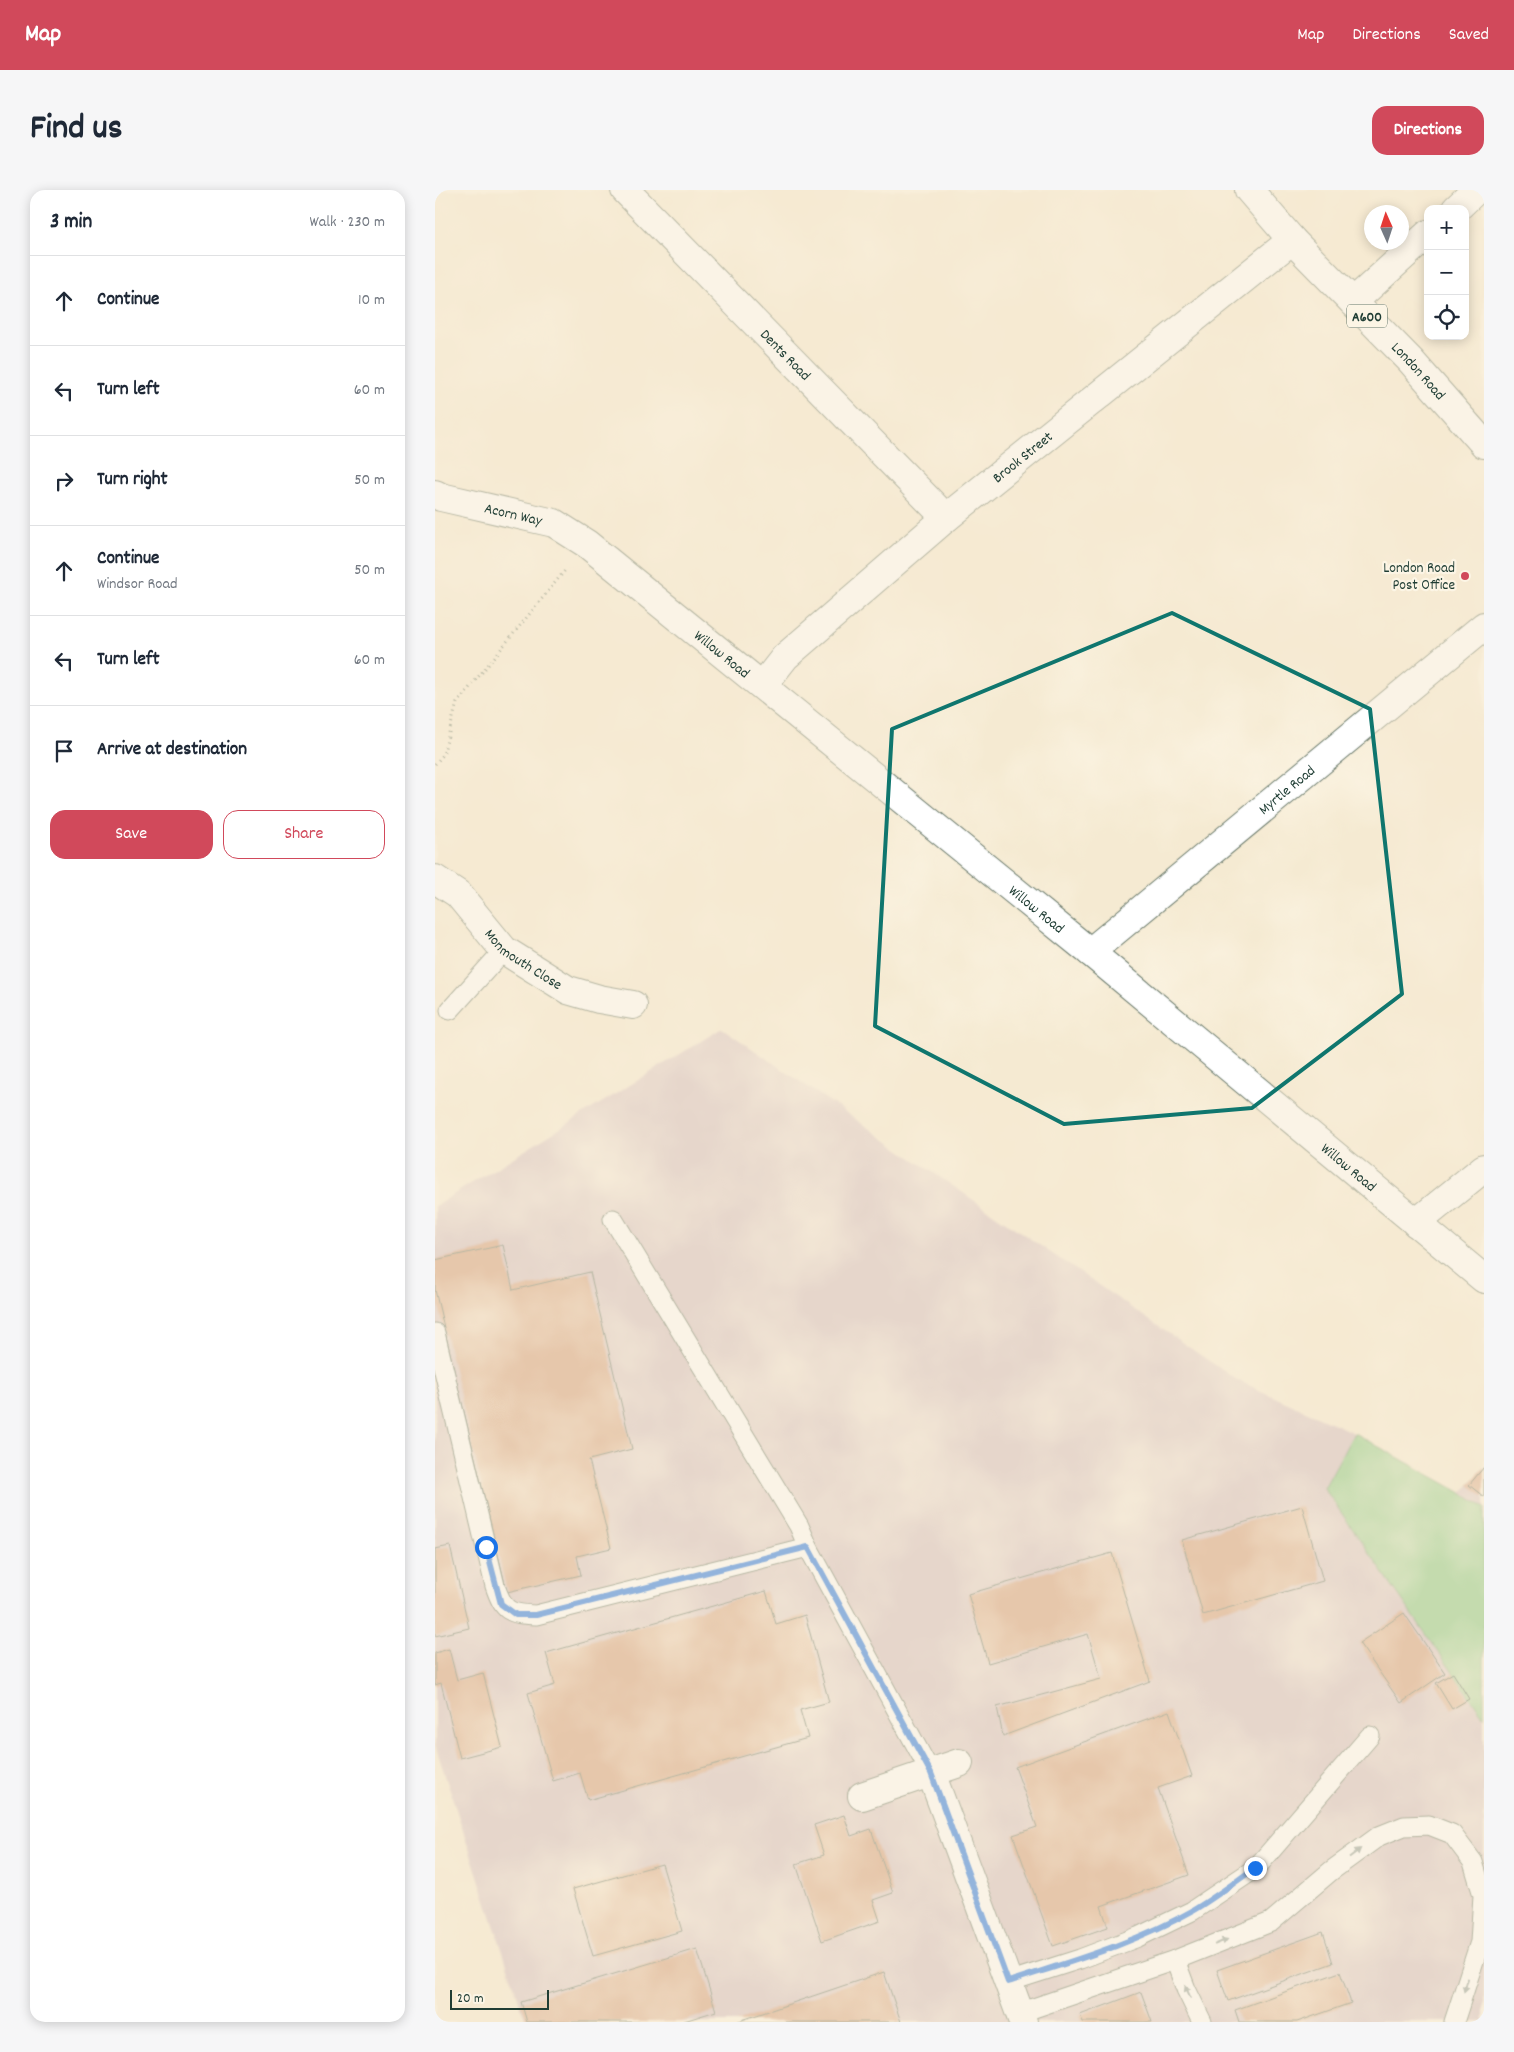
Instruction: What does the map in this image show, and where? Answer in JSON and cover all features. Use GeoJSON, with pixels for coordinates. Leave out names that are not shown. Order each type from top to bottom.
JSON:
{"type":"FeatureCollection","features":[{"type":"Feature","properties":{"kind":"street","name":"Dents Road"},"geometry":{"type":"LineString","coordinates":[[625,190],[946,518]]}},
{"type":"Feature","properties":{"kind":"street","name":"London Road"},"geometry":{"type":"LineString","coordinates":[[1249,190],[1292,240],[1410,360],[1484,444]]}},
{"type":"Feature","properties":{"kind":"street"},"geometry":{"type":"LineString","coordinates":[[1460,205],[1476,190]]}},
{"type":"Feature","properties":{"kind":"street"},"geometry":{"type":"LineString","coordinates":[[1353,302],[1424,238]]}},
{"type":"Feature","properties":{"kind":"street","name":"Brook Street"},"geometry":{"type":"LineString","coordinates":[[763,685],[785,657],[946,518],[1292,240]]}},
{"type":"Feature","properties":{"kind":"street","name":"Acorn Way"},"geometry":{"type":"LineString","coordinates":[[435,494],[441,497],[555,523],[587,544]]}},
{"type":"Feature","properties":{"kind":"street","name":"Willow Road"},"geometry":{"type":"LineString","coordinates":[[587,544],[1090,952],[1484,1279]]}},
{"type":"Feature","properties":{"kind":"street","name":"Myrtle Road"},"geometry":{"type":"LineString","coordinates":[[1090,952],[1484,626]]}},
{"type":"Feature","properties":{"kind":"street","name":"Monmouth Close"},"geometry":{"type":"LineString","coordinates":[[435,879],[458,894],[504,950],[568,990],[599,999],[633,1005]]}},
{"type":"Feature","properties":{"kind":"street"},"geometry":{"type":"LineString","coordinates":[[1416,1224],[1484,1168]]}},
{"type":"Feature","properties":{"kind":"street"},"geometry":{"type":"LineString","coordinates":[[862,1796],[959,1764]]}},
{"type":"Feature","properties":{"kind":"street"},"geometry":{"type":"LineString","coordinates":[[931,1773],[1021,2018]]}},
{"type":"Feature","properties":{"kind":"lane"},"geometry":{"type":"LineString","coordinates":[[450,1010],[504,950]]}},
{"type":"Feature","properties":{"kind":"lane"},"geometry":{"type":"LineString","coordinates":[[613,1219],[799,1526],[808,1547],[931,1773]]}},
{"type":"Feature","properties":{"kind":"lane"},"geometry":{"type":"LineString","coordinates":[[435,1333],[495,1586],[501,1604],[516,1615],[536,1615],[808,1547]]}},
{"type":"Feature","properties":{"kind":"lane"},"geometry":{"type":"LineString","coordinates":[[1008,1982],[1080,1959],[1138,1936],[1200,1906],[1255,1868],[1370,1736]]}},
{"type":"Feature","properties":{"kind":"lane"},"geometry":{"type":"LineString","coordinates":[[1021,2018],[1271,1922],[1331,1872],[1379,1836],[1403,1826],[1429,1825],[1452,1834],[1473,1862],[1483,1895],[1480,1942],[1454,2022]]}},
{"type":"Feature","properties":{"kind":"lane"},"geometry":{"type":"LineString","coordinates":[[1175,1960],[1202,2022]]}},
{"type":"Feature","properties":{"kind":"path"},"geometry":{"type":"LineString","coordinates":[[435,764],[443,754],[457,703],[587,544]]}},
{"type":"Feature","properties":{"kind":"highlighted area"},"geometry":{"type":"Polygon","coordinates":[[[1172,613],[1370,709],[1402,994],[1252,1108],[1064,1124],[875,1026],[892,729],[1172,613]]]}},
{"type":"Feature","properties":{"kind":"shaded area"},"geometry":{"type":"Polygon","coordinates":[[[722,1028],[1237,1380],[1354,1433],[1324,1488],[1484,1717],[1484,2022],[526,2022],[435,1745],[435,1206],[722,1028]]]}},
{"type":"Feature","properties":{"kind":"shaded area"},"geometry":{"type":"Polygon","coordinates":[[[1484,1467],[1484,1508],[1462,1493],[1484,1467]]]}},
{"type":"Feature","properties":{"kind":"green space"},"geometry":{"type":"Polygon","coordinates":[[[1354,1433],[1484,1507],[1484,1717],[1324,1488],[1354,1433]]]}},
{"type":"Feature","properties":{"kind":"building"},"geometry":{"type":"Polygon","coordinates":[[[503,1245],[513,1290],[590,1272],[632,1449],[589,1460],[611,1548],[577,1556],[581,1575],[507,1592],[435,1290],[435,1260],[503,1245]]]}},
{"type":"Feature","properties":{"kind":"building"},"geometry":{"type":"Polygon","coordinates":[[[1484,1467],[1484,1497],[1469,1485],[1484,1467]]]}},
{"type":"Feature","properties":{"kind":"building"},"geometry":{"type":"Polygon","coordinates":[[[1302,1506],[1323,1581],[1203,1615],[1182,1540],[1302,1506]]]}},
{"type":"Feature","properties":{"kind":"building"},"geometry":{"type":"Polygon","coordinates":[[[450,1546],[469,1628],[435,1636],[435,1549],[450,1546]]]}},
{"type":"Feature","properties":{"kind":"building"},"geometry":{"type":"Polygon","coordinates":[[[1112,1553],[1150,1681],[1003,1736],[997,1707],[1101,1679],[1088,1634],[988,1663],[968,1594],[1112,1553]]]}},
{"type":"Feature","properties":{"kind":"building"},"geometry":{"type":"Polygon","coordinates":[[[766,1591],[776,1624],[805,1615],[829,1702],[800,1710],[808,1738],[588,1800],[580,1773],[553,1781],[528,1693],[555,1685],[546,1653],[766,1591]]]}},
{"type":"Feature","properties":{"kind":"building"},"geometry":{"type":"Polygon","coordinates":[[[1404,1613],[1445,1673],[1401,1703],[1359,1643],[1404,1613]]]}},
{"type":"Feature","properties":{"kind":"building"},"geometry":{"type":"Polygon","coordinates":[[[449,1649],[457,1680],[483,1673],[502,1747],[460,1758],[441,1683],[435,1685],[435,1653],[449,1649]]]}},
{"type":"Feature","properties":{"kind":"building"},"geometry":{"type":"Polygon","coordinates":[[[1453,1673],[1469,1699],[1452,1709],[1436,1683],[1453,1673]]]}},
{"type":"Feature","properties":{"kind":"building"},"geometry":{"type":"Polygon","coordinates":[[[1169,1711],[1192,1776],[1158,1788],[1189,1875],[1101,1906],[1108,1927],[1053,1946],[1013,1835],[1037,1827],[1015,1767],[1169,1711]]]}},
{"type":"Feature","properties":{"kind":"building"},"geometry":{"type":"Polygon","coordinates":[[[844,1815],[851,1836],[871,1829],[893,1893],[873,1900],[880,1921],[822,1941],[796,1864],[824,1855],[814,1825],[844,1815]]]}},
{"type":"Feature","properties":{"kind":"building"},"geometry":{"type":"Polygon","coordinates":[[[662,1864],[682,1931],[593,1956],[573,1889],[662,1864]]]}},
{"type":"Feature","properties":{"kind":"building"},"geometry":{"type":"Polygon","coordinates":[[[1323,1932],[1333,1963],[1228,2001],[1217,1970],[1323,1932]]]}},
{"type":"Feature","properties":{"kind":"building"},"geometry":{"type":"Polygon","coordinates":[[[697,1949],[716,2011],[681,2022],[527,2022],[521,2002],[697,1949]]]}},
{"type":"Feature","properties":{"kind":"building"},"geometry":{"type":"Polygon","coordinates":[[[884,1972],[901,2022],[736,2022],[884,1972]]]}},
{"type":"Feature","properties":{"kind":"building"},"geometry":{"type":"Polygon","coordinates":[[[1340,1972],[1351,2003],[1297,2022],[1239,2022],[1235,2010],[1340,1972]]]}},
{"type":"Feature","properties":{"kind":"building"},"geometry":{"type":"Polygon","coordinates":[[[1141,1992],[1152,2022],[1083,2022],[1080,2015],[1141,1992]]]}},
{"type":"Feature","properties":{"kind":"place","name":"London Road Post Office"},"geometry":{"type":"Point","coordinates":[1465,576]}},
{"type":"Feature","properties":{"kind":"route"},"geometry":{"type":"LineString","coordinates":[[486,1547],[501,1604],[516,1615],[536,1615],[808,1547],[931,1773],[1008,1982],[1080,1959],[1138,1936],[1192,1911],[1255,1868]]}}]}
